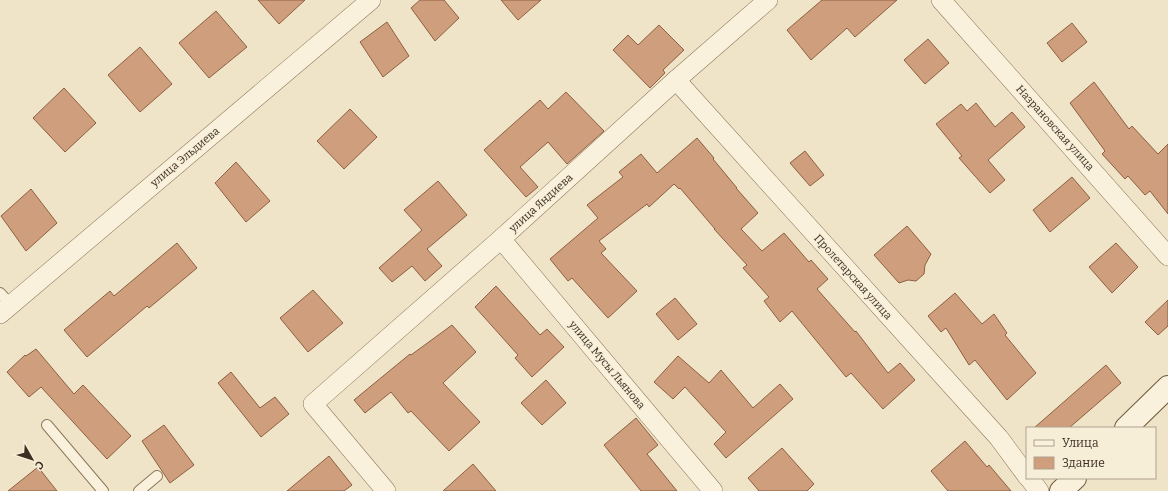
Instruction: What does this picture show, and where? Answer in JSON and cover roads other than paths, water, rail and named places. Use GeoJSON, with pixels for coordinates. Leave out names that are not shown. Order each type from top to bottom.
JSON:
{"type":"FeatureCollection","features":[{"type":"Feature","properties":{"kind":"main road"},"geometry":{"type":"LineString","coordinates":[[1127,427],[1168,387]]}},
{"type":"Feature","properties":{"kind":"main road"},"geometry":{"type":"LineString","coordinates":[[1061,491],[1074,479]]}},
{"type":"Feature","properties":{"kind":"street","name":"улица Эльдиева"},"geometry":{"type":"LineString","coordinates":[[4,304],[371,0]]}},
{"type":"Feature","properties":{"kind":"street","name":"улица Яндиева"},"geometry":{"type":"LineString","coordinates":[[386,491],[313,404],[501,239],[676,80],[768,0]]}},
{"type":"Feature","properties":{"kind":"street","name":"Назрановская улица"},"geometry":{"type":"LineString","coordinates":[[942,0],[1168,256]]}},
{"type":"Feature","properties":{"kind":"street","name":"Пролетарская улица"},"geometry":{"type":"LineString","coordinates":[[676,80],[994,433],[1026,474]]}},
{"type":"Feature","properties":{"kind":"street","name":"улица Мусы Льянова"},"geometry":{"type":"LineString","coordinates":[[501,239],[713,491]]}},
{"type":"Feature","properties":{"kind":"street","name":"Пролетарская улица"},"geometry":{"type":"LineString","coordinates":[[1030,479],[1039,491]]}},
{"type":"Feature","properties":{"kind":"lane"},"geometry":{"type":"LineString","coordinates":[[47,425],[103,491]]}},
{"type":"Feature","properties":{"kind":"lane"},"geometry":{"type":"LineString","coordinates":[[140,491],[157,476]]}}]}
